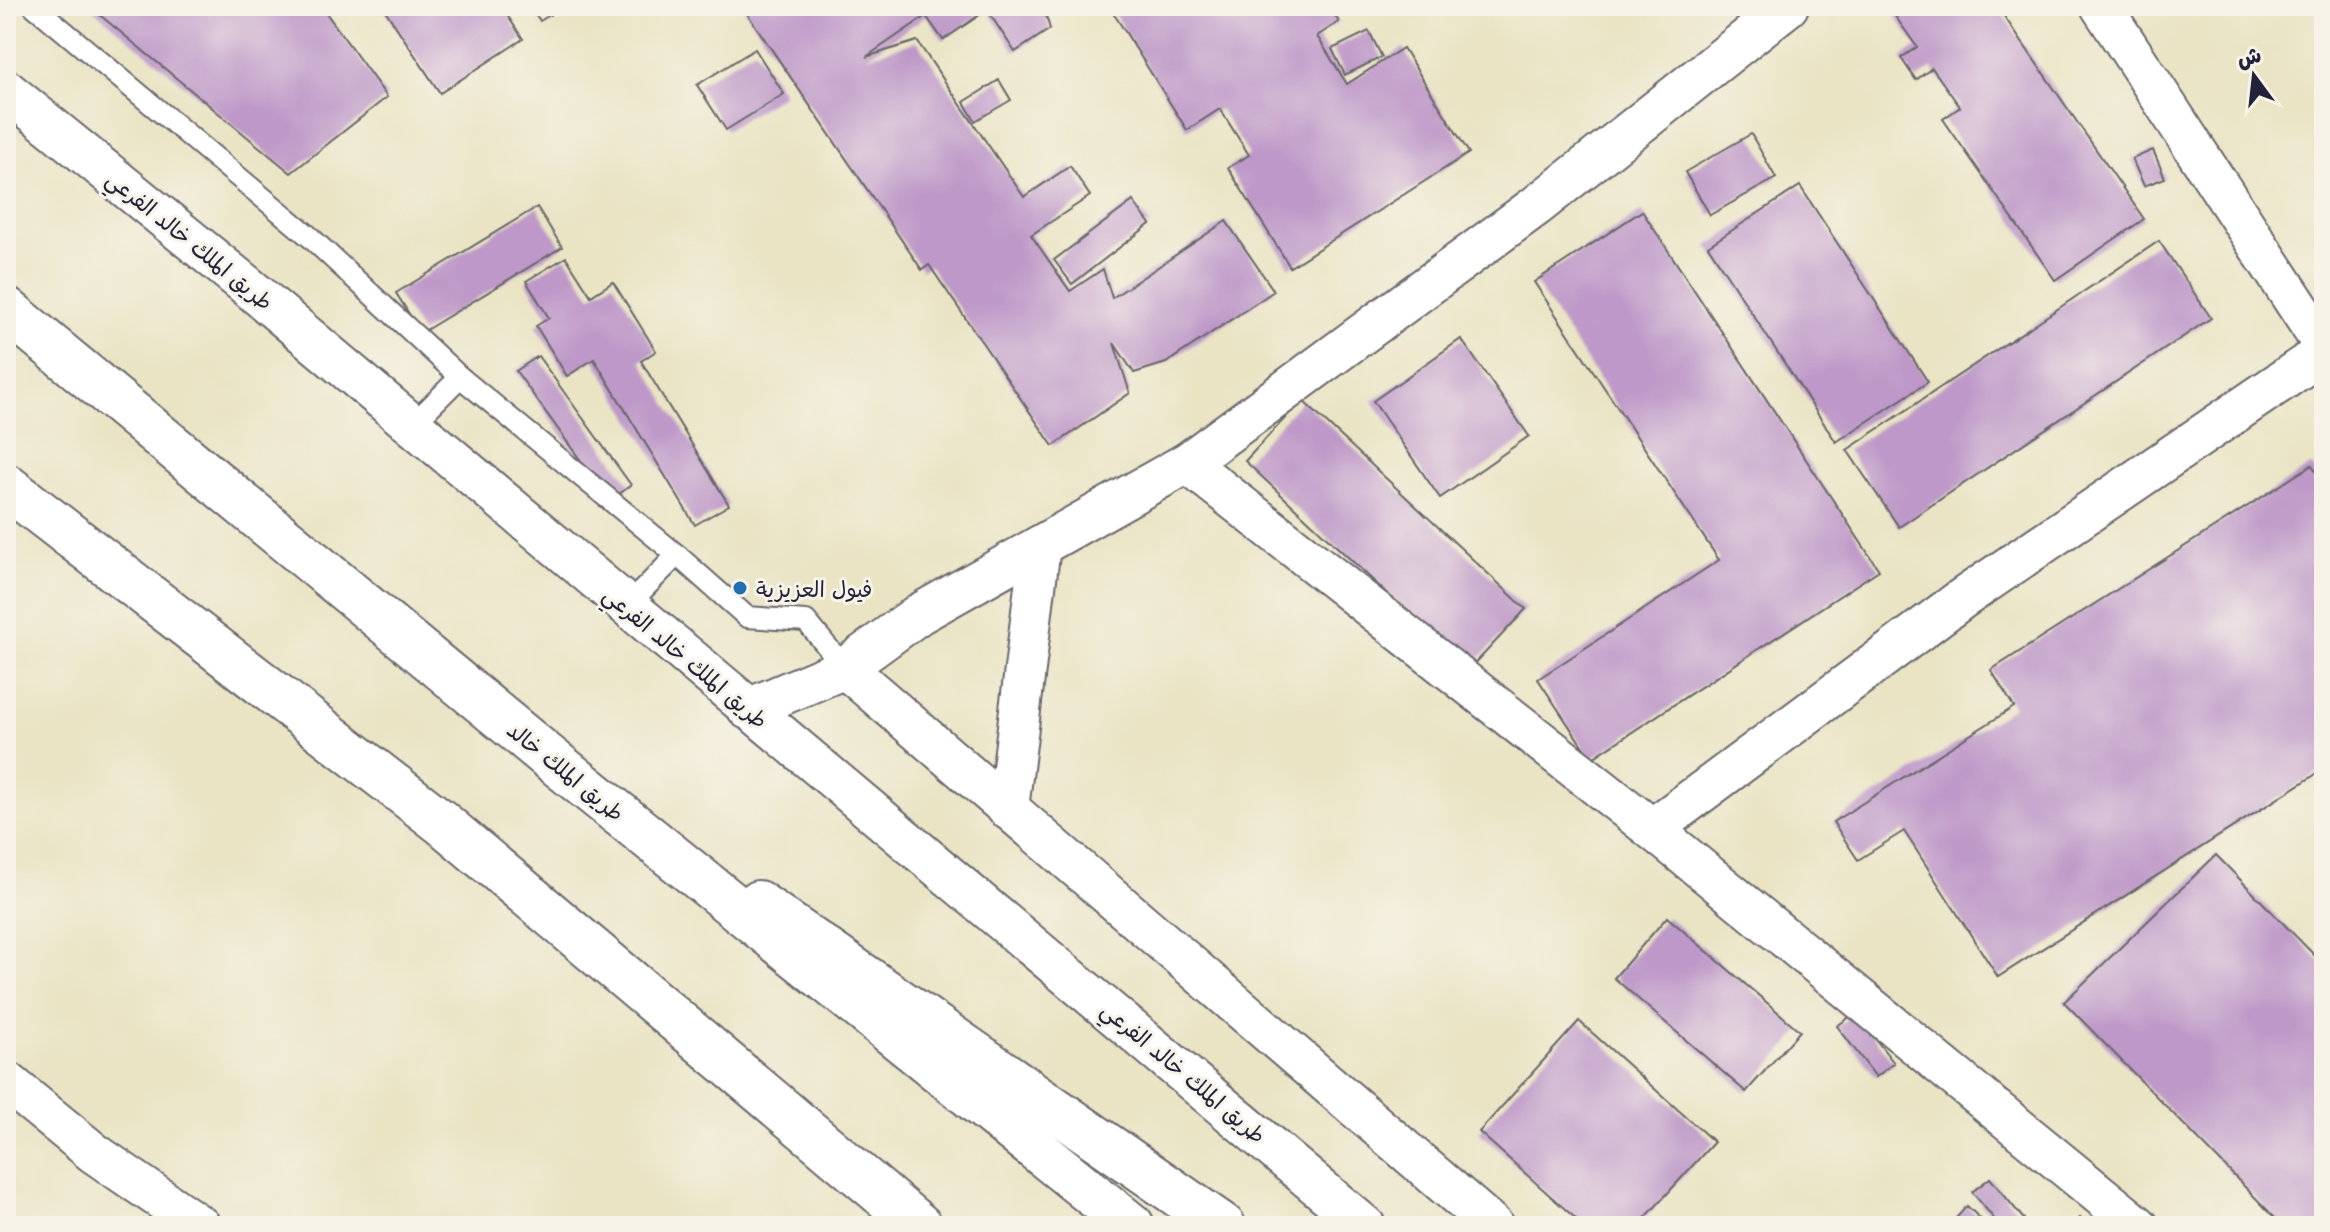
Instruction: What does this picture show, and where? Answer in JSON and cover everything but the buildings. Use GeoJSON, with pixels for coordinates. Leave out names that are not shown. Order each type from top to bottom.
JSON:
{"type":"FeatureCollection","features":[{"type":"Feature","properties":{"kind":"main road","name":"طريق الملك خالد"},"geometry":{"type":"LineString","coordinates":[[6,309],[546,755],[1132,1226]]}},
{"type":"Feature","properties":{"kind":"main road"},"geometry":{"type":"LineString","coordinates":[[6,486],[441,822],[920,1226]]}},
{"type":"Feature","properties":{"kind":"main road"},"geometry":{"type":"LineString","coordinates":[[546,755],[1223,1226]]}},
{"type":"Feature","properties":{"kind":"street"},"geometry":{"type":"LineString","coordinates":[[748,709],[845,668],[919,614],[1187,463],[1536,206],[1788,6]]}},
{"type":"Feature","properties":{"kind":"street"},"geometry":{"type":"LineString","coordinates":[[1652,829],[1963,598],[2324,349],[2101,6]]}},
{"type":"Feature","properties":{"kind":"street","name":"طريق الملك خالد الفرعي"},"geometry":{"type":"LineString","coordinates":[[6,90],[246,285],[1365,1226]]}},
{"type":"Feature","properties":{"kind":"street"},"geometry":{"type":"LineString","coordinates":[[1187,463],[1652,829],[2138,1226]]}},
{"type":"Feature","properties":{"kind":"street"},"geometry":{"type":"LineString","coordinates":[[1008,809],[1040,546]]}},
{"type":"Feature","properties":{"kind":"street"},"geometry":{"type":"LineString","coordinates":[[845,668],[1493,1226]]}},
{"type":"Feature","properties":{"kind":"street"},"geometry":{"type":"LineString","coordinates":[[6,1081],[94,1153],[200,1226]]}},
{"type":"Feature","properties":{"kind":"lane"},"geometry":{"type":"LineString","coordinates":[[34,6],[310,237],[460,377],[677,555],[747,617],[806,621],[845,668]]}},
{"type":"Feature","properties":{"kind":"lane"},"geometry":{"type":"LineString","coordinates":[[412,425],[460,377]]}},
{"type":"Feature","properties":{"kind":"lane"},"geometry":{"type":"LineString","coordinates":[[626,607],[677,555]]}},
{"type":"Feature","properties":{"kind":"place","name":"فيول العزيزية"},"geometry":{"type":"Point","coordinates":[740,588]}}]}
